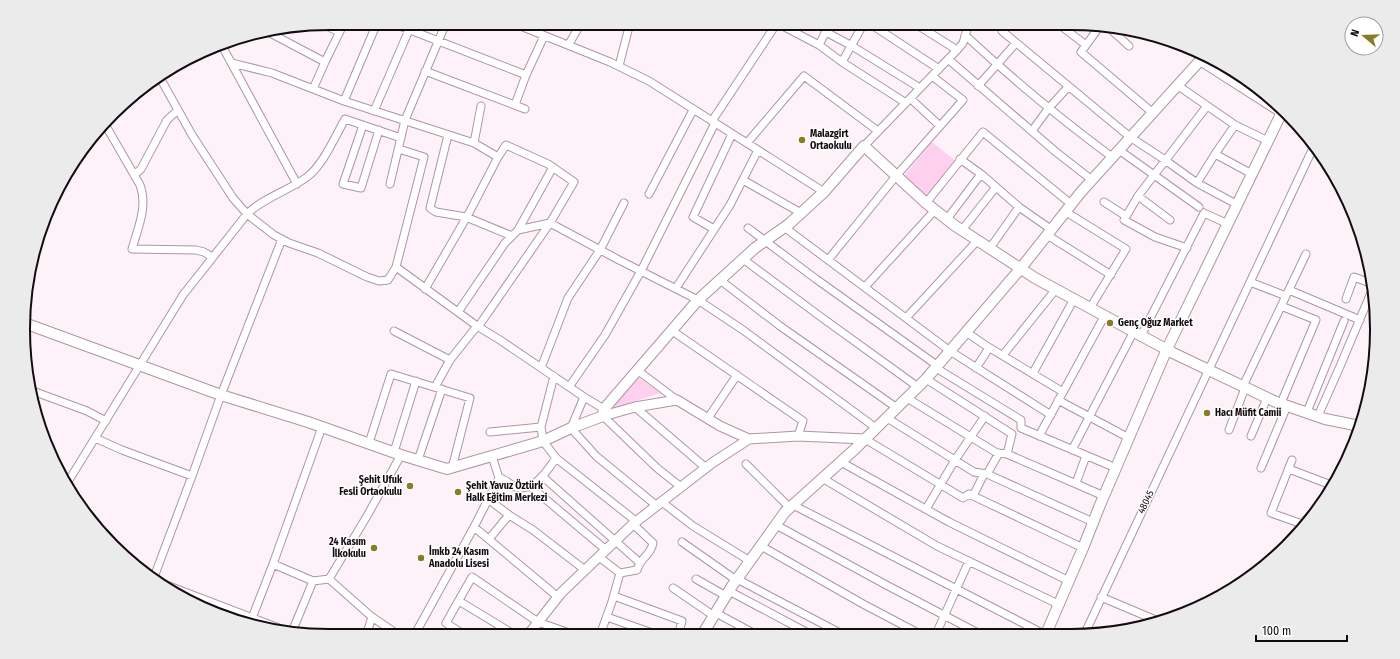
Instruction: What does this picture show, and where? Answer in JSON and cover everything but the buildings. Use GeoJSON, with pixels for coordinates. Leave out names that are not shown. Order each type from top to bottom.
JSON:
{"type":"FeatureCollection","features":[{"type":"Feature","properties":{"kind":"main road"},"geometry":{"type":"LineString","coordinates":[[706,629],[737,579],[776,525],[792,506],[887,418],[937,367],[1021,268],[1092,180],[1200,60]]}},
{"type":"Feature","properties":{"kind":"main road"},"geometry":{"type":"LineString","coordinates":[[1047,629],[1129,438],[1228,224],[1281,117]]}},
{"type":"Feature","properties":{"kind":"main road"},"geometry":{"type":"LineString","coordinates":[[1083,548],[1093,535],[1170,351],[1225,241],[1281,117]]}},
{"type":"Feature","properties":{"kind":"main road"},"geometry":{"type":"LineString","coordinates":[[30,325],[221,395],[322,427],[397,454],[447,469],[452,468],[543,441],[604,413],[637,370],[698,300],[743,259],[784,228],[824,192],[864,146],[926,203],[946,219],[1035,278],[1170,351],[1267,398],[1318,416],[1354,425]]}},
{"type":"Feature","properties":{"kind":"street"},"geometry":{"type":"LineString","coordinates":[[313,89],[340,32],[336,30]]}},
{"type":"Feature","properties":{"kind":"street"},"geometry":{"type":"LineString","coordinates":[[344,101],[374,30]]}},
{"type":"Feature","properties":{"kind":"street"},"geometry":{"type":"LineString","coordinates":[[374,111],[408,30]]}},
{"type":"Feature","properties":{"kind":"street"},"geometry":{"type":"LineString","coordinates":[[417,30],[438,42],[526,75]]}},
{"type":"Feature","properties":{"kind":"street"},"geometry":{"type":"LineString","coordinates":[[390,184],[405,120],[443,30]]}},
{"type":"Feature","properties":{"kind":"street"},"geometry":{"type":"LineString","coordinates":[[530,30],[569,44],[649,81],[824,192]]}},
{"type":"Feature","properties":{"kind":"street"},"geometry":{"type":"LineString","coordinates":[[569,44],[577,30]]}},
{"type":"Feature","properties":{"kind":"street"},"geometry":{"type":"LineString","coordinates":[[619,66],[628,30]]}},
{"type":"Feature","properties":{"kind":"street"},"geometry":{"type":"LineString","coordinates":[[569,387],[605,335],[640,271],[714,122],[777,30]]}},
{"type":"Feature","properties":{"kind":"street"},"geometry":{"type":"LineString","coordinates":[[792,30],[819,45],[842,62],[909,101],[940,126]]}},
{"type":"Feature","properties":{"kind":"street"},"geometry":{"type":"LineString","coordinates":[[842,62],[860,30]]}},
{"type":"Feature","properties":{"kind":"street"},"geometry":{"type":"LineString","coordinates":[[880,30],[939,69]]}},
{"type":"Feature","properties":{"kind":"street"},"geometry":{"type":"LineString","coordinates":[[925,30],[957,50]]}},
{"type":"Feature","properties":{"kind":"street"},"geometry":{"type":"LineString","coordinates":[[864,146],[957,50],[963,43],[967,30]]}},
{"type":"Feature","properties":{"kind":"street"},"geometry":{"type":"LineString","coordinates":[[1066,30],[1086,45]]}},
{"type":"Feature","properties":{"kind":"street"},"geometry":{"type":"LineString","coordinates":[[1002,31],[1130,137],[1165,160],[1197,184],[1238,205]]}},
{"type":"Feature","properties":{"kind":"street"},"geometry":{"type":"LineString","coordinates":[[819,45],[826,32],[852,46],[920,88]]}},
{"type":"Feature","properties":{"kind":"street"},"geometry":{"type":"LineString","coordinates":[[1096,32],[1081,52],[1152,113]]}},
{"type":"Feature","properties":{"kind":"street"},"geometry":{"type":"LineString","coordinates":[[1116,34],[1129,46]]}},
{"type":"Feature","properties":{"kind":"street"},"geometry":{"type":"LineString","coordinates":[[275,35],[325,62]]}},
{"type":"Feature","properties":{"kind":"street"},"geometry":{"type":"LineString","coordinates":[[965,35],[1048,109],[1115,154],[1154,175],[1198,207]]}},
{"type":"Feature","properties":{"kind":"street"},"geometry":{"type":"LineString","coordinates":[[515,105],[526,75],[544,36]]}},
{"type":"Feature","properties":{"kind":"street"},"geometry":{"type":"LineString","coordinates":[[978,86],[1016,43]]}},
{"type":"Feature","properties":{"kind":"street"},"geometry":{"type":"LineString","coordinates":[[224,49],[297,184]]}},
{"type":"Feature","properties":{"kind":"street"},"geometry":{"type":"LineString","coordinates":[[948,59],[1056,152],[1092,180]]}},
{"type":"Feature","properties":{"kind":"street"},"geometry":{"type":"LineString","coordinates":[[232,63],[272,73],[344,101],[474,143],[498,157]]}},
{"type":"Feature","properties":{"kind":"street"},"geometry":{"type":"LineString","coordinates":[[425,71],[525,109]]}},
{"type":"Feature","properties":{"kind":"street"},"geometry":{"type":"LineString","coordinates":[[1222,71],[1248,89]]}},
{"type":"Feature","properties":{"kind":"street"},"geometry":{"type":"LineString","coordinates":[[747,143],[804,76],[878,131]]}},
{"type":"Feature","properties":{"kind":"street"},"geometry":{"type":"LineString","coordinates":[[828,260],[896,176],[963,100],[932,76]]}},
{"type":"Feature","properties":{"kind":"street"},"geometry":{"type":"LineString","coordinates":[[162,81],[192,135],[229,192],[247,214],[282,239],[318,253],[367,277],[379,281],[388,280],[396,268],[424,157],[399,149]]}},
{"type":"Feature","properties":{"kind":"street"},"geometry":{"type":"LineString","coordinates":[[1177,86],[1236,125],[1268,141]]}},
{"type":"Feature","properties":{"kind":"street"},"geometry":{"type":"LineString","coordinates":[[1032,131],[1048,109],[1068,87]]}},
{"type":"Feature","properties":{"kind":"street"},"geometry":{"type":"LineString","coordinates":[[474,143],[481,106]]}},
{"type":"Feature","properties":{"kind":"street"},"geometry":{"type":"LineString","coordinates":[[1187,248],[1155,237],[1124,220],[1138,196],[1207,106]]}},
{"type":"Feature","properties":{"kind":"street"},"geometry":{"type":"LineString","coordinates":[[134,175],[141,169],[167,120],[178,110]]}},
{"type":"Feature","properties":{"kind":"street"},"geometry":{"type":"LineString","coordinates":[[649,194],[693,110]]}},
{"type":"Feature","properties":{"kind":"street"},"geometry":{"type":"LineString","coordinates":[[70,479],[180,300],[247,214],[256,206],[297,184],[308,176],[327,152],[345,118],[401,138]]}},
{"type":"Feature","properties":{"kind":"street"},"geometry":{"type":"LineString","coordinates":[[363,125],[343,184],[361,188],[379,130]]}},
{"type":"Feature","properties":{"kind":"street"},"geometry":{"type":"LineString","coordinates":[[1197,184],[1215,154],[1236,125]]}},
{"type":"Feature","properties":{"kind":"street"},"geometry":{"type":"LineString","coordinates":[[107,129],[142,190],[144,200],[143,210],[132,249],[196,250],[204,252],[212,257]]}},
{"type":"Feature","properties":{"kind":"street"},"geometry":{"type":"LineString","coordinates":[[926,203],[983,132],[1068,208],[1126,249],[1090,308]]}},
{"type":"Feature","properties":{"kind":"street"},"geometry":{"type":"LineString","coordinates":[[714,229],[693,217],[732,134]]}},
{"type":"Feature","properties":{"kind":"street"},"geometry":{"type":"LineString","coordinates":[[448,135],[430,208],[436,212],[466,217],[512,236]]}},
{"type":"Feature","properties":{"kind":"street"},"geometry":{"type":"LineString","coordinates":[[418,460],[439,388],[450,360],[477,326],[550,223],[574,182],[548,164],[506,145],[425,289]]}},
{"type":"Feature","properties":{"kind":"street"},"geometry":{"type":"LineString","coordinates":[[676,288],[730,204],[758,150]]}},
{"type":"Feature","properties":{"kind":"street","name":"48045"},"geometry":{"type":"LineString","coordinates":[[1087,628],[1293,194],[1312,152]]}},
{"type":"Feature","properties":{"kind":"street"},"geometry":{"type":"LineString","coordinates":[[1215,154],[1252,174]]}},
{"type":"Feature","properties":{"kind":"street"},"geometry":{"type":"LineString","coordinates":[[960,160],[981,174],[1050,232],[1111,275]]}},
{"type":"Feature","properties":{"kind":"street"},"geometry":{"type":"LineString","coordinates":[[458,312],[505,243],[518,230],[553,167]]}},
{"type":"Feature","properties":{"kind":"street"},"geometry":{"type":"LineString","coordinates":[[946,219],[981,174]]}},
{"type":"Feature","properties":{"kind":"street"},"geometry":{"type":"LineString","coordinates":[[743,180],[801,213]]}},
{"type":"Feature","properties":{"kind":"street"},"geometry":{"type":"LineString","coordinates":[[962,230],[996,187]]}},
{"type":"Feature","properties":{"kind":"street"},"geometry":{"type":"LineString","coordinates":[[1138,196],[1170,220]]}},
{"type":"Feature","properties":{"kind":"street"},"geometry":{"type":"LineString","coordinates":[[1104,202],[1126,216]]}},
{"type":"Feature","properties":{"kind":"street"},"geometry":{"type":"LineString","coordinates":[[541,368],[568,298],[600,250],[624,203]]}},
{"type":"Feature","properties":{"kind":"street"},"geometry":{"type":"LineString","coordinates":[[990,248],[1019,207]]}},
{"type":"Feature","properties":{"kind":"street"},"geometry":{"type":"LineString","coordinates":[[865,287],[935,210]]}},
{"type":"Feature","properties":{"kind":"street"},"geometry":{"type":"LineString","coordinates":[[1072,450],[1089,417],[1187,248],[1204,213],[1228,224]]}},
{"type":"Feature","properties":{"kind":"street"},"geometry":{"type":"LineString","coordinates":[[518,230],[550,223],[698,300],[743,330],[876,428]]}},
{"type":"Feature","properties":{"kind":"street"},"geometry":{"type":"LineString","coordinates":[[748,228],[937,367],[1021,420],[1021,428],[1116,468]]}},
{"type":"Feature","properties":{"kind":"street"},"geometry":{"type":"LineString","coordinates":[[784,228],[950,351],[1051,415]]}},
{"type":"Feature","properties":{"kind":"street"},"geometry":{"type":"LineString","coordinates":[[155,573],[221,395],[282,239]]}},
{"type":"Feature","properties":{"kind":"street"},"geometry":{"type":"LineString","coordinates":[[906,318],[978,240]]}},
{"type":"Feature","properties":{"kind":"street"},"geometry":{"type":"LineString","coordinates":[[1230,430],[1244,387],[1306,254]]}},
{"type":"Feature","properties":{"kind":"street"},"geometry":{"type":"LineString","coordinates":[[743,259],[827,322],[918,387]]}},
{"type":"Feature","properties":{"kind":"street"},"geometry":{"type":"LineString","coordinates":[[396,268],[477,326],[584,397],[604,413],[657,468],[681,487]]}},
{"type":"Feature","properties":{"kind":"street"},"geometry":{"type":"LineString","coordinates":[[1346,299],[1354,277],[1366,282]]}},
{"type":"Feature","properties":{"kind":"street"},"geometry":{"type":"LineString","coordinates":[[720,280],[780,326],[896,408]]}},
{"type":"Feature","properties":{"kind":"street"},"geometry":{"type":"LineString","coordinates":[[1250,282],[1287,293],[1360,320]]}},
{"type":"Feature","properties":{"kind":"street"},"geometry":{"type":"LineString","coordinates":[[1003,355],[1056,289]]}},
{"type":"Feature","properties":{"kind":"street"},"geometry":{"type":"LineString","coordinates":[[1033,374],[1074,299]]}},
{"type":"Feature","properties":{"kind":"street"},"geometry":{"type":"LineString","coordinates":[[1318,416],[1368,300]]}},
{"type":"Feature","properties":{"kind":"street"},"geometry":{"type":"LineString","coordinates":[[1261,468],[1316,320],[1281,306]]}},
{"type":"Feature","properties":{"kind":"street"},"geometry":{"type":"LineString","coordinates":[[1039,436],[1105,316]]}},
{"type":"Feature","properties":{"kind":"street"},"geometry":{"type":"LineString","coordinates":[[1307,412],[1344,321]]}},
{"type":"Feature","properties":{"kind":"street"},"geometry":{"type":"LineString","coordinates":[[671,330],[803,421],[798,436]]}},
{"type":"Feature","properties":{"kind":"street"},"geometry":{"type":"LineString","coordinates":[[394,331],[450,360]]}},
{"type":"Feature","properties":{"kind":"street"},"geometry":{"type":"LineString","coordinates":[[966,332],[989,348],[1063,392]]}},
{"type":"Feature","properties":{"kind":"street"},"geometry":{"type":"LineString","coordinates":[[976,368],[989,348]]}},
{"type":"Feature","properties":{"kind":"street"},"geometry":{"type":"LineString","coordinates":[[637,370],[676,400],[749,439]]}},
{"type":"Feature","properties":{"kind":"street"},"geometry":{"type":"LineString","coordinates":[[369,444],[391,374],[416,381],[470,398],[452,468]]}},
{"type":"Feature","properties":{"kind":"street"},"geometry":{"type":"LineString","coordinates":[[708,418],[736,375]]}},
{"type":"Feature","properties":{"kind":"street"},"geometry":{"type":"LineString","coordinates":[[554,376],[541,427],[543,441],[556,458],[635,523],[653,543],[651,550],[639,562],[637,570],[620,573],[598,557]]}},
{"type":"Feature","properties":{"kind":"street"},"geometry":{"type":"LineString","coordinates":[[926,379],[1012,434],[1007,454]]}},
{"type":"Feature","properties":{"kind":"street"},"geometry":{"type":"LineString","coordinates":[[329,580],[397,454],[416,381]]}},
{"type":"Feature","properties":{"kind":"street"},"geometry":{"type":"LineString","coordinates":[[37,393],[106,421]]}},
{"type":"Feature","properties":{"kind":"street"},"geometry":{"type":"LineString","coordinates":[[584,397],[571,428],[596,456],[660,504],[750,561]]}},
{"type":"Feature","properties":{"kind":"street"},"geometry":{"type":"LineString","coordinates":[[907,398],[997,453],[1007,454],[1104,496]]}},
{"type":"Feature","properties":{"kind":"street"},"geometry":{"type":"LineString","coordinates":[[1251,436],[1267,398]]}},
{"type":"Feature","properties":{"kind":"street"},"geometry":{"type":"LineString","coordinates":[[604,413],[676,400]]}},
{"type":"Feature","properties":{"kind":"street"},"geometry":{"type":"LineString","coordinates":[[1058,400],[1129,438]]}},
{"type":"Feature","properties":{"kind":"street"},"geometry":{"type":"LineString","coordinates":[[635,407],[706,468]]}},
{"type":"Feature","properties":{"kind":"street"},"geometry":{"type":"LineString","coordinates":[[926,509],[940,484],[984,416]]}},
{"type":"Feature","properties":{"kind":"street"},"geometry":{"type":"LineString","coordinates":[[887,418],[974,472],[986,474],[1093,522]]}},
{"type":"Feature","properties":{"kind":"street"},"geometry":{"type":"LineString","coordinates":[[189,594],[252,618],[322,427]]}},
{"type":"Feature","properties":{"kind":"street"},"geometry":{"type":"LineString","coordinates":[[490,432],[541,427]]}},
{"type":"Feature","properties":{"kind":"street"},"geometry":{"type":"LineString","coordinates":[[533,629],[558,597],[635,523],[706,468],[749,439],[798,436],[865,439],[963,498],[968,494],[973,496],[1083,548]]}},
{"type":"Feature","properties":{"kind":"street"},"geometry":{"type":"LineString","coordinates":[[95,438],[122,450],[192,476]]}},
{"type":"Feature","properties":{"kind":"street"},"geometry":{"type":"LineString","coordinates":[[973,496],[999,453]]}},
{"type":"Feature","properties":{"kind":"street"},"geometry":{"type":"LineString","coordinates":[[418,629],[499,478],[492,456]]}},
{"type":"Feature","properties":{"kind":"street"},"geometry":{"type":"LineString","coordinates":[[1076,484],[1086,456]]}},
{"type":"Feature","properties":{"kind":"street"},"geometry":{"type":"LineString","coordinates":[[499,478],[518,487],[530,486],[542,476],[556,458]]}},
{"type":"Feature","properties":{"kind":"street"},"geometry":{"type":"LineString","coordinates":[[1292,460],[1271,513],[1299,523]]}},
{"type":"Feature","properties":{"kind":"street"},"geometry":{"type":"LineString","coordinates":[[841,462],[949,522],[1069,581]]}},
{"type":"Feature","properties":{"kind":"street"},"geometry":{"type":"LineString","coordinates":[[746,464],[792,506],[1035,629]]}},
{"type":"Feature","properties":{"kind":"street"},"geometry":{"type":"LineString","coordinates":[[1288,469],[1327,483]]}},
{"type":"Feature","properties":{"kind":"street"},"geometry":{"type":"LineString","coordinates":[[542,476],[639,562]]}},
{"type":"Feature","properties":{"kind":"street"},"geometry":{"type":"LineString","coordinates":[[822,478],[937,546],[1058,604]]}},
{"type":"Feature","properties":{"kind":"street"},"geometry":{"type":"LineString","coordinates":[[530,486],[606,550]]}},
{"type":"Feature","properties":{"kind":"street"},"geometry":{"type":"LineString","coordinates":[[488,499],[585,570]]}},
{"type":"Feature","properties":{"kind":"street"},"geometry":{"type":"LineString","coordinates":[[489,539],[509,515]]}},
{"type":"Feature","properties":{"kind":"street"},"geometry":{"type":"LineString","coordinates":[[776,525],[971,629]]}},
{"type":"Feature","properties":{"kind":"street"},"geometry":{"type":"LineString","coordinates":[[474,527],[558,597]]}},
{"type":"Feature","properties":{"kind":"street"},"geometry":{"type":"LineString","coordinates":[[682,542],[737,579],[831,629]]}},
{"type":"Feature","properties":{"kind":"street"},"geometry":{"type":"LineString","coordinates":[[761,546],[910,629]]}},
{"type":"Feature","properties":{"kind":"street"},"geometry":{"type":"LineString","coordinates":[[938,629],[969,562]]}},
{"type":"Feature","properties":{"kind":"street"},"geometry":{"type":"LineString","coordinates":[[273,564],[313,581],[329,580],[372,616],[390,629]]}},
{"type":"Feature","properties":{"kind":"street"},"geometry":{"type":"LineString","coordinates":[[602,629],[620,573]]}},
{"type":"Feature","properties":{"kind":"street"},"geometry":{"type":"LineString","coordinates":[[454,629],[446,624],[472,577],[538,622],[558,629]]}},
{"type":"Feature","properties":{"kind":"street"},"geometry":{"type":"LineString","coordinates":[[696,579],[800,629]]}},
{"type":"Feature","properties":{"kind":"street"},"geometry":{"type":"LineString","coordinates":[[293,626],[313,581]]}},
{"type":"Feature","properties":{"kind":"street"},"geometry":{"type":"LineString","coordinates":[[672,588],[715,614],[746,629]]}},
{"type":"Feature","properties":{"kind":"street"},"geometry":{"type":"LineString","coordinates":[[613,598],[614,596],[682,621],[680,629]]}},
{"type":"Feature","properties":{"kind":"street"},"geometry":{"type":"LineString","coordinates":[[1101,597],[1151,618]]}},
{"type":"Feature","properties":{"kind":"street"},"geometry":{"type":"LineString","coordinates":[[459,601],[505,629]]}},
{"type":"Feature","properties":{"kind":"street"},"geometry":{"type":"LineString","coordinates":[[368,629],[372,616]]}},
{"type":"Feature","properties":{"kind":"street"},"geometry":{"type":"LineString","coordinates":[[607,616],[642,629]]}},
{"type":"Feature","properties":{"kind":"shaded area"},"geometry":{"type":"Polygon","coordinates":[[[932,142],[957,162],[928,197],[904,176],[932,142]]]}},
{"type":"Feature","properties":{"kind":"shaded area"},"geometry":{"type":"Polygon","coordinates":[[[636,376],[660,393],[615,408],[614,404],[636,376]]]}},
{"type":"Feature","properties":{"kind":"place","name":"Malazgirt Ortaokulu"},"geometry":{"type":"Point","coordinates":[802,140]}},
{"type":"Feature","properties":{"kind":"place","name":"Genç Oğuz Market"},"geometry":{"type":"Point","coordinates":[1110,323]}},
{"type":"Feature","properties":{"kind":"place","name":"Hacı Müfit Camii"},"geometry":{"type":"Point","coordinates":[1207,413]}},
{"type":"Feature","properties":{"kind":"place","name":"Şehit Ufuk Fesli Ortaokulu"},"geometry":{"type":"Point","coordinates":[410,486]}},
{"type":"Feature","properties":{"kind":"place","name":"Şehit Yavuz Öztürk Halk Eğitim Merkezi"},"geometry":{"type":"Point","coordinates":[458,492]}},
{"type":"Feature","properties":{"kind":"place","name":"24 Kasım İlkokulu"},"geometry":{"type":"Point","coordinates":[374,548]}},
{"type":"Feature","properties":{"kind":"place","name":"İmkb 24 Kasım Anadolu Lisesi"},"geometry":{"type":"Point","coordinates":[421,558]}}]}
